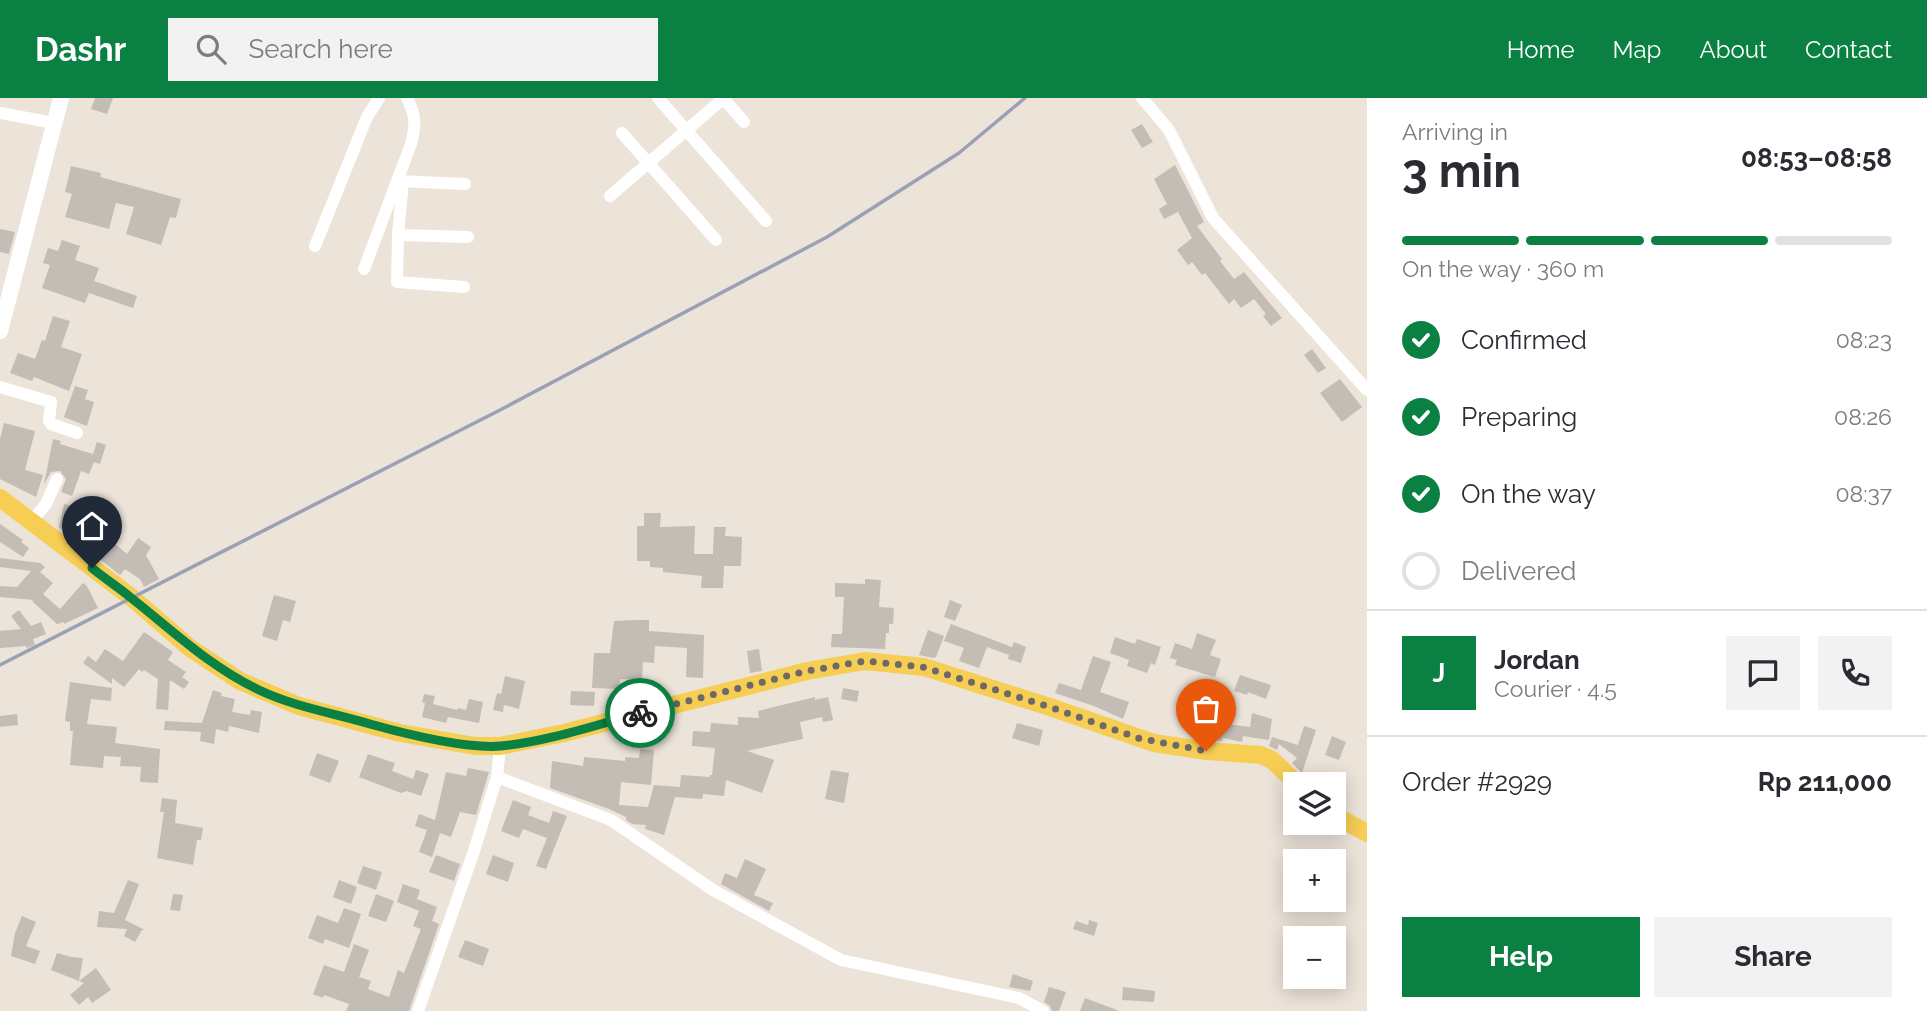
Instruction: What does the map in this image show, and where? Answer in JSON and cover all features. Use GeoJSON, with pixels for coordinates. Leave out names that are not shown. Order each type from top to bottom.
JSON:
{"type":"FeatureCollection","features":[{"type":"Feature","properties":{"kind":"main road"},"geometry":{"type":"LineString","coordinates":[[0,498],[131,597],[190,648],[240,681],[299,706],[400,733],[475,746],[500,746],[807,671],[865,661],[923,667],[1154,743],[1206,751],[1261,755],[1272,760],[1284,772]]}},
{"type":"Feature","properties":{"kind":"main road"},"geometry":{"type":"LineString","coordinates":[[1346,822],[1367,833]]}},
{"type":"Feature","properties":{"kind":"street"},"geometry":{"type":"LineString","coordinates":[[0,331],[61,98]]}},
{"type":"Feature","properties":{"kind":"street"},"geometry":{"type":"LineString","coordinates":[[315,246],[367,117],[379,98]]}},
{"type":"Feature","properties":{"kind":"street"},"geometry":{"type":"LineString","coordinates":[[364,269],[400,181],[416,125],[416,116],[407,98]]}},
{"type":"Feature","properties":{"kind":"street"},"geometry":{"type":"LineString","coordinates":[[658,98],[766,221]]}},
{"type":"Feature","properties":{"kind":"street"},"geometry":{"type":"LineString","coordinates":[[610,195],[724,98],[744,122]]}},
{"type":"Feature","properties":{"kind":"street"},"geometry":{"type":"LineString","coordinates":[[1142,98],[1168,130],[1213,218],[1367,390]]}},
{"type":"Feature","properties":{"kind":"street"},"geometry":{"type":"LineString","coordinates":[[0,113],[54,123]]}},
{"type":"Feature","properties":{"kind":"street"},"geometry":{"type":"LineString","coordinates":[[622,133],[716,240]]}},
{"type":"Feature","properties":{"kind":"street"},"geometry":{"type":"LineString","coordinates":[[400,181],[465,184]]}},
{"type":"Feature","properties":{"kind":"street"},"geometry":{"type":"LineString","coordinates":[[400,181],[397,282],[464,287]]}},
{"type":"Feature","properties":{"kind":"street"},"geometry":{"type":"LineString","coordinates":[[398,235],[468,237]]}},
{"type":"Feature","properties":{"kind":"street"},"geometry":{"type":"LineString","coordinates":[[0,387],[51,402],[51,424],[77,433]]}},
{"type":"Feature","properties":{"kind":"street"},"geometry":{"type":"LineString","coordinates":[[32,521],[46,504],[57,479]]}},
{"type":"Feature","properties":{"kind":"street"},"geometry":{"type":"LineString","coordinates":[[418,1011],[497,777],[500,746]]}},
{"type":"Feature","properties":{"kind":"street"},"geometry":{"type":"LineString","coordinates":[[497,777],[611,820],[713,890],[841,960],[1018,998],[1028,1007],[1043,1011]]}},
{"type":"Feature","properties":{"kind":"building"},"geometry":{"type":"Polygon","coordinates":[[[95,98],[113,98],[107,114],[91,109],[95,98]]]}},
{"type":"Feature","properties":{"kind":"building"},"geometry":{"type":"Polygon","coordinates":[[[1142,124],[1153,142],[1142,148],[1131,130],[1142,124]]]}},
{"type":"Feature","properties":{"kind":"building"},"geometry":{"type":"Polygon","coordinates":[[[1175,165],[1204,222],[1197,226],[1222,259],[1220,261],[1234,279],[1244,272],[1282,318],[1271,326],[1263,316],[1266,314],[1254,299],[1241,308],[1234,299],[1229,304],[1205,273],[1202,275],[1192,262],[1188,265],[1177,250],[1192,238],[1178,212],[1164,219],[1159,209],[1167,204],[1154,179],[1175,165]]]}},
{"type":"Feature","properties":{"kind":"building"},"geometry":{"type":"Polygon","coordinates":[[[71,166],[101,173],[100,177],[181,199],[176,218],[170,217],[161,245],[126,234],[134,207],[116,203],[109,229],[65,217],[72,194],[65,192],[71,166]]]}},
{"type":"Feature","properties":{"kind":"building"},"geometry":{"type":"Polygon","coordinates":[[[0,229],[15,232],[9,254],[0,252],[0,229]]]}},
{"type":"Feature","properties":{"kind":"building"},"geometry":{"type":"Polygon","coordinates":[[[62,240],[80,246],[75,260],[99,268],[94,281],[137,296],[133,308],[89,293],[85,303],[42,288],[50,265],[43,263],[48,248],[58,251],[62,240]]]}},
{"type":"Feature","properties":{"kind":"building"},"geometry":{"type":"Polygon","coordinates":[[[53,316],[70,321],[61,347],[82,354],[69,391],[34,377],[32,381],[10,373],[18,353],[35,359],[42,340],[45,341],[53,316]]]}},
{"type":"Feature","properties":{"kind":"building"},"geometry":{"type":"Polygon","coordinates":[[[1312,349],[1326,368],[1318,373],[1304,355],[1312,349]]]}},
{"type":"Feature","properties":{"kind":"building"},"geometry":{"type":"Polygon","coordinates":[[[1340,379],[1362,407],[1342,422],[1320,393],[1340,379]]]}},
{"type":"Feature","properties":{"kind":"building"},"geometry":{"type":"Polygon","coordinates":[[[75,386],[88,390],[85,399],[94,402],[87,426],[64,417],[75,386]]]}},
{"type":"Feature","properties":{"kind":"building"},"geometry":{"type":"Polygon","coordinates":[[[4,423],[35,431],[25,470],[43,475],[36,497],[0,479],[0,439],[4,423]]]}},
{"type":"Feature","properties":{"kind":"building"},"geometry":{"type":"Polygon","coordinates":[[[53,439],[61,441],[60,444],[93,454],[97,442],[106,445],[100,464],[94,462],[89,474],[81,471],[72,496],[61,492],[66,479],[60,471],[51,472],[44,484],[53,439]]]}},
{"type":"Feature","properties":{"kind":"building"},"geometry":{"type":"Polygon","coordinates":[[[64,504],[77,507],[74,520],[89,529],[81,543],[71,537],[73,534],[59,528],[64,504]]]}},
{"type":"Feature","properties":{"kind":"building"},"geometry":{"type":"Polygon","coordinates":[[[644,513],[661,513],[660,527],[695,526],[694,554],[713,554],[714,527],[726,527],[725,536],[742,537],[741,566],[724,566],[723,588],[701,588],[702,576],[663,572],[663,568],[650,567],[650,561],[637,561],[637,526],[644,526],[644,513]]]}},
{"type":"Feature","properties":{"kind":"building"},"geometry":{"type":"Polygon","coordinates":[[[0,524],[23,540],[21,542],[29,548],[23,557],[0,542],[0,524]]]}},
{"type":"Feature","properties":{"kind":"building"},"geometry":{"type":"Polygon","coordinates":[[[107,537],[127,554],[138,538],[151,547],[146,555],[159,579],[144,587],[140,579],[125,569],[120,575],[93,554],[107,537]]]}},
{"type":"Feature","properties":{"kind":"building"},"geometry":{"type":"Polygon","coordinates":[[[0,558],[40,563],[45,567],[40,572],[53,583],[43,594],[60,609],[83,583],[98,608],[64,624],[57,624],[32,601],[34,600],[0,597],[0,586],[17,587],[31,571],[0,567],[0,558]]]}},
{"type":"Feature","properties":{"kind":"building"},"geometry":{"type":"Polygon","coordinates":[[[865,579],[881,580],[879,607],[894,608],[893,624],[889,624],[889,633],[886,633],[885,649],[831,647],[832,634],[842,634],[844,597],[835,597],[835,583],[865,584],[865,579]]]}},
{"type":"Feature","properties":{"kind":"building"},"geometry":{"type":"Polygon","coordinates":[[[274,595],[296,601],[290,622],[283,620],[277,641],[262,636],[274,595]]]}},
{"type":"Feature","properties":{"kind":"building"},"geometry":{"type":"Polygon","coordinates":[[[950,600],[962,605],[955,621],[944,617],[950,600]]]}},
{"type":"Feature","properties":{"kind":"building"},"geometry":{"type":"Polygon","coordinates":[[[19,610],[31,626],[41,622],[46,634],[33,639],[35,645],[27,648],[0,648],[0,631],[21,629],[11,616],[19,610]]]}},
{"type":"Feature","properties":{"kind":"building"},"geometry":{"type":"Polygon","coordinates":[[[649,620],[649,631],[704,635],[703,678],[686,677],[687,648],[655,646],[654,663],[643,662],[642,680],[620,679],[619,689],[592,688],[594,653],[610,653],[614,621],[649,620]]]}},
{"type":"Feature","properties":{"kind":"building"},"geometry":{"type":"Polygon","coordinates":[[[951,624],[1012,647],[1014,642],[1026,647],[1021,663],[1008,659],[1009,655],[987,647],[979,668],[959,661],[964,648],[944,641],[951,624]]]}},
{"type":"Feature","properties":{"kind":"building"},"geometry":{"type":"Polygon","coordinates":[[[928,630],[944,636],[936,657],[933,658],[919,655],[928,630]]]}},
{"type":"Feature","properties":{"kind":"building"},"geometry":{"type":"Polygon","coordinates":[[[144,632],[173,652],[168,660],[186,672],[182,677],[189,682],[184,689],[170,680],[168,710],[156,709],[158,679],[144,670],[142,672],[139,669],[124,687],[112,678],[112,684],[83,663],[88,656],[96,662],[105,649],[123,661],[144,632]]]}},
{"type":"Feature","properties":{"kind":"building"},"geometry":{"type":"Polygon","coordinates":[[[1197,633],[1216,640],[1210,655],[1221,659],[1215,677],[1175,665],[1177,660],[1170,658],[1175,643],[1192,649],[1197,633]]]}},
{"type":"Feature","properties":{"kind":"building"},"geometry":{"type":"Polygon","coordinates":[[[1115,637],[1135,644],[1137,639],[1161,647],[1155,665],[1151,663],[1147,673],[1127,666],[1129,660],[1110,653],[1115,637]]]}},
{"type":"Feature","properties":{"kind":"building"},"geometry":{"type":"Polygon","coordinates":[[[759,649],[762,671],[750,673],[747,651],[759,649]]]}},
{"type":"Feature","properties":{"kind":"building"},"geometry":{"type":"Polygon","coordinates":[[[1093,656],[1111,662],[1100,692],[1129,702],[1123,719],[1055,693],[1059,683],[1081,690],[1093,656]]]}},
{"type":"Feature","properties":{"kind":"building"},"geometry":{"type":"Polygon","coordinates":[[[1240,675],[1271,685],[1266,699],[1248,692],[1247,695],[1234,691],[1240,675]]]}},
{"type":"Feature","properties":{"kind":"building"},"geometry":{"type":"Polygon","coordinates":[[[505,676],[525,681],[519,709],[504,705],[503,712],[493,710],[497,693],[501,694],[505,676]]]}},
{"type":"Feature","properties":{"kind":"building"},"geometry":{"type":"Polygon","coordinates":[[[70,682],[112,688],[111,701],[91,699],[87,724],[117,727],[115,743],[160,749],[158,783],[140,782],[141,767],[120,766],[121,757],[104,756],[103,768],[70,765],[73,731],[70,731],[70,722],[65,721],[70,682]]]}},
{"type":"Feature","properties":{"kind":"building"},"geometry":{"type":"Polygon","coordinates":[[[843,688],[859,691],[857,702],[841,699],[843,688]]]}},
{"type":"Feature","properties":{"kind":"building"},"geometry":{"type":"Polygon","coordinates":[[[213,690],[222,693],[221,696],[235,699],[232,712],[250,715],[251,710],[262,712],[259,733],[229,726],[228,732],[216,729],[214,744],[200,741],[201,732],[164,730],[165,721],[202,723],[213,690]]]}},
{"type":"Feature","properties":{"kind":"building"},"geometry":{"type":"Polygon","coordinates":[[[571,691],[595,692],[594,706],[570,705],[571,691]]]}},
{"type":"Feature","properties":{"kind":"building"},"geometry":{"type":"Polygon","coordinates":[[[424,694],[435,696],[433,704],[457,710],[466,710],[469,699],[483,702],[479,723],[448,717],[446,723],[422,717],[424,694]]]}},
{"type":"Feature","properties":{"kind":"building"},"geometry":{"type":"Polygon","coordinates":[[[815,697],[815,700],[828,697],[833,720],[823,722],[822,717],[800,722],[803,739],[747,751],[774,760],[762,793],[726,780],[724,796],[703,794],[702,799],[675,797],[664,835],[645,829],[646,825],[632,824],[626,817],[609,809],[550,788],[552,761],[583,766],[584,757],[625,761],[625,757],[639,758],[640,749],[654,750],[651,785],[621,782],[619,805],[648,807],[654,785],[680,787],[681,775],[712,775],[715,748],[692,746],[693,731],[710,732],[711,723],[738,725],[738,717],[759,718],[758,711],[815,697]]]}},
{"type":"Feature","properties":{"kind":"building"},"geometry":{"type":"Polygon","coordinates":[[[1252,713],[1272,719],[1269,740],[1243,736],[1242,742],[1223,738],[1222,741],[1210,740],[1212,726],[1227,728],[1228,724],[1250,727],[1252,713]]]}},
{"type":"Feature","properties":{"kind":"building"},"geometry":{"type":"Polygon","coordinates":[[[17,714],[18,725],[0,727],[0,716],[17,714]]]}},
{"type":"Feature","properties":{"kind":"building"},"geometry":{"type":"Polygon","coordinates":[[[1017,723],[1043,730],[1039,746],[1012,738],[1017,723]]]}},
{"type":"Feature","properties":{"kind":"building"},"geometry":{"type":"Polygon","coordinates":[[[1304,726],[1316,730],[1302,772],[1292,763],[1297,758],[1279,744],[1277,750],[1269,746],[1272,737],[1298,745],[1304,726]]]}},
{"type":"Feature","properties":{"kind":"building"},"geometry":{"type":"Polygon","coordinates":[[[1332,736],[1346,742],[1339,760],[1325,755],[1332,736]]]}},
{"type":"Feature","properties":{"kind":"building"},"geometry":{"type":"Polygon","coordinates":[[[317,753],[339,761],[330,783],[309,775],[317,753]]]}},
{"type":"Feature","properties":{"kind":"building"},"geometry":{"type":"Polygon","coordinates":[[[368,754],[395,763],[392,771],[413,779],[416,770],[429,774],[421,796],[407,791],[401,793],[359,777],[368,754]]]}},
{"type":"Feature","properties":{"kind":"building"},"geometry":{"type":"Polygon","coordinates":[[[468,768],[489,772],[476,815],[460,812],[451,837],[440,833],[432,857],[419,852],[427,830],[415,826],[419,814],[435,820],[446,772],[466,776],[468,768]]]}},
{"type":"Feature","properties":{"kind":"building"},"geometry":{"type":"Polygon","coordinates":[[[831,770],[849,773],[844,803],[825,799],[831,770]]]}},
{"type":"Feature","properties":{"kind":"building"},"geometry":{"type":"Polygon","coordinates":[[[162,798],[177,800],[175,823],[203,828],[201,840],[197,840],[193,865],[157,858],[164,812],[160,812],[162,798]]]}},
{"type":"Feature","properties":{"kind":"building"},"geometry":{"type":"Polygon","coordinates":[[[513,800],[531,807],[528,815],[549,823],[553,811],[567,816],[546,869],[536,866],[547,838],[523,829],[519,838],[501,831],[513,800]]]}},
{"type":"Feature","properties":{"kind":"building"},"geometry":{"type":"Polygon","coordinates":[[[436,855],[460,864],[454,881],[429,872],[436,855]]]}},
{"type":"Feature","properties":{"kind":"building"},"geometry":{"type":"Polygon","coordinates":[[[493,855],[514,863],[508,882],[486,874],[493,855]]]}},
{"type":"Feature","properties":{"kind":"building"},"geometry":{"type":"Polygon","coordinates":[[[745,859],[766,869],[754,895],[773,903],[769,911],[721,884],[725,873],[737,878],[745,859]]]}},
{"type":"Feature","properties":{"kind":"building"},"geometry":{"type":"Polygon","coordinates":[[[363,866],[382,872],[376,890],[357,883],[363,866]]]}},
{"type":"Feature","properties":{"kind":"building"},"geometry":{"type":"Polygon","coordinates":[[[128,880],[139,884],[125,920],[145,930],[142,930],[135,942],[124,936],[127,929],[97,927],[99,911],[114,913],[128,880]]]}},
{"type":"Feature","properties":{"kind":"building"},"geometry":{"type":"Polygon","coordinates":[[[339,880],[357,887],[351,904],[333,897],[339,880]]]}},
{"type":"Feature","properties":{"kind":"building"},"geometry":{"type":"Polygon","coordinates":[[[403,884],[420,890],[417,899],[437,907],[432,921],[439,924],[409,1011],[346,1011],[349,1004],[313,994],[324,965],[344,972],[354,944],[369,950],[359,977],[371,981],[368,989],[389,997],[398,970],[404,973],[421,929],[413,926],[419,911],[397,902],[403,884]]]}},
{"type":"Feature","properties":{"kind":"building"},"geometry":{"type":"Polygon","coordinates":[[[173,894],[183,895],[180,911],[170,910],[173,894]]]}},
{"type":"Feature","properties":{"kind":"building"},"geometry":{"type":"Polygon","coordinates":[[[376,894],[394,901],[386,922],[368,916],[376,894]]]}},
{"type":"Feature","properties":{"kind":"building"},"geometry":{"type":"Polygon","coordinates":[[[344,908],[361,914],[349,948],[325,939],[323,944],[308,938],[317,915],[338,923],[344,908]]]}},
{"type":"Feature","properties":{"kind":"building"},"geometry":{"type":"Polygon","coordinates":[[[22,916],[36,922],[26,946],[40,951],[35,964],[11,956],[15,933],[22,916]]]}},
{"type":"Feature","properties":{"kind":"building"},"geometry":{"type":"Polygon","coordinates":[[[1089,920],[1098,923],[1094,936],[1073,929],[1076,921],[1088,925],[1089,920]]]}},
{"type":"Feature","properties":{"kind":"building"},"geometry":{"type":"Polygon","coordinates":[[[465,940],[489,949],[483,966],[458,957],[465,940]]]}},
{"type":"Feature","properties":{"kind":"building"},"geometry":{"type":"Polygon","coordinates":[[[57,953],[83,958],[79,981],[96,968],[111,990],[92,1003],[88,997],[79,1005],[70,995],[84,983],[51,970],[57,953]]]}},
{"type":"Feature","properties":{"kind":"building"},"geometry":{"type":"Polygon","coordinates":[[[1013,974],[1033,981],[1030,991],[1009,987],[1013,974]]]}},
{"type":"Feature","properties":{"kind":"building"},"geometry":{"type":"Polygon","coordinates":[[[1049,987],[1066,992],[1059,1011],[1052,1011],[1044,1002],[1049,987]]]}},
{"type":"Feature","properties":{"kind":"building"},"geometry":{"type":"Polygon","coordinates":[[[1123,987],[1155,991],[1154,1002],[1122,1000],[1123,987]]]}},
{"type":"Feature","properties":{"kind":"building"},"geometry":{"type":"Polygon","coordinates":[[[1085,998],[1117,1010],[1117,1011],[1080,1011],[1085,998]]]}},
{"type":"Feature","properties":{"kind":"railway"},"geometry":{"type":"LineString","coordinates":[[0,665],[502,409],[827,237],[959,153],[1025,98]]}},
{"type":"Feature","properties":{"kind":"way so far"},"geometry":{"type":"LineString","coordinates":[[640,713],[807,671],[865,661],[923,667],[1050,707],[1123,734],[1154,743],[1206,751]]}},
{"type":"Feature","properties":{"kind":"route"},"geometry":{"type":"LineString","coordinates":[[92,568],[131,597],[190,648],[240,681],[299,706],[323,713],[400,733],[475,746],[500,746],[524,743],[640,713]]}}]}
